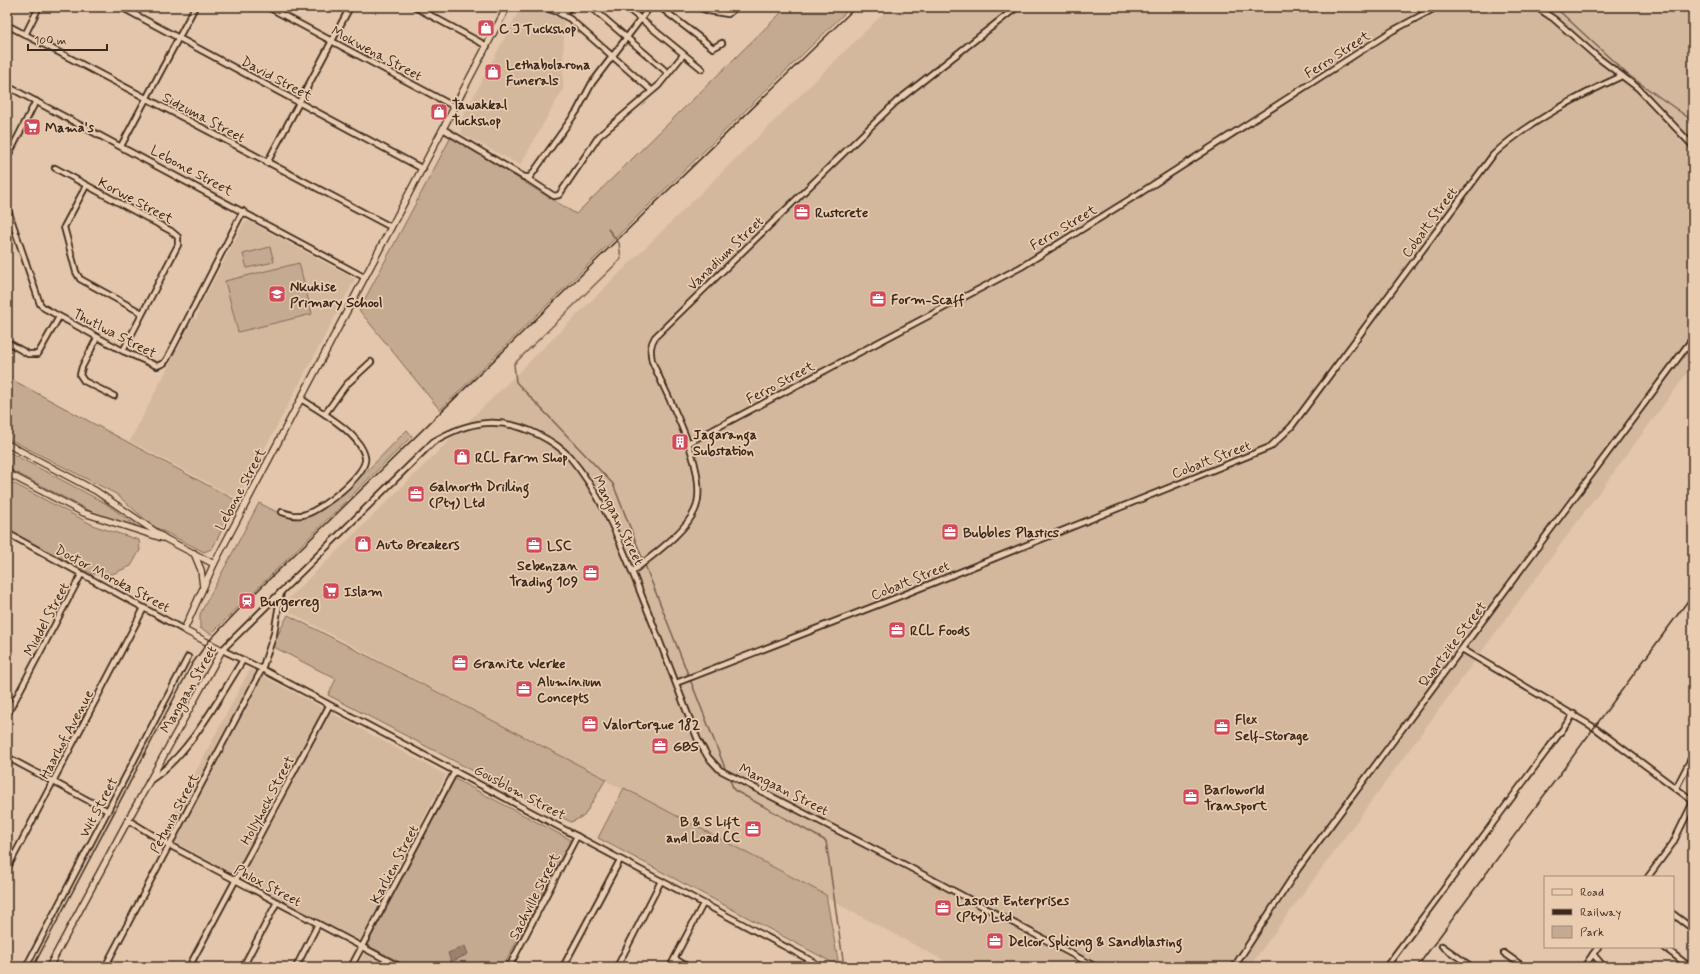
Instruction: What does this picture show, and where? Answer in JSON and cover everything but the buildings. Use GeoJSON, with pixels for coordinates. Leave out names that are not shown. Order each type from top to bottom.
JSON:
{"type":"FeatureCollection","features":[{"type":"Feature","properties":{"kind":"street"},"geometry":{"type":"LineString","coordinates":[[25,34],[39,7]]}},
{"type":"Feature","properties":{"kind":"street","name":"David Street"},"geometry":{"type":"LineString","coordinates":[[121,7],[423,169]]}},
{"type":"Feature","properties":{"kind":"street"},"geometry":{"type":"LineString","coordinates":[[121,146],[194,7]]}},
{"type":"Feature","properties":{"kind":"street","name":"Mokwena Street"},"geometry":{"type":"LineString","coordinates":[[268,7],[456,107]]}},
{"type":"Feature","properties":{"kind":"street"},"geometry":{"type":"LineString","coordinates":[[267,163],[350,7]]}},
{"type":"Feature","properties":{"kind":"street"},"geometry":{"type":"LineString","coordinates":[[414,7],[487,46]]}},
{"type":"Feature","properties":{"kind":"street","name":"Lebone Street"},"geometry":{"type":"LineString","coordinates":[[184,630],[214,564],[364,277],[456,107],[507,7]]}},
{"type":"Feature","properties":{"kind":"street"},"geometry":{"type":"LineString","coordinates":[[545,7],[570,19],[651,90]]}},
{"type":"Feature","properties":{"kind":"street"},"geometry":{"type":"LineString","coordinates":[[559,13],[567,11],[571,7]]}},
{"type":"Feature","properties":{"kind":"street"},"geometry":{"type":"LineString","coordinates":[[591,7],[668,73]]}},
{"type":"Feature","properties":{"kind":"street"},"geometry":{"type":"LineString","coordinates":[[626,7],[640,20],[702,69]]}},
{"type":"Feature","properties":{"kind":"street"},"geometry":{"type":"LineString","coordinates":[[524,177],[533,175],[577,110],[592,83],[611,55],[650,7]]}},
{"type":"Feature","properties":{"kind":"street"},"geometry":{"type":"LineString","coordinates":[[660,7],[713,48],[722,43]]}},
{"type":"Feature","properties":{"kind":"street"},"geometry":{"type":"LineString","coordinates":[[698,7],[728,14],[736,7]]}},
{"type":"Feature","properties":{"kind":"street","name":"Vanadium Street"},"geometry":{"type":"LineString","coordinates":[[632,572],[678,532],[695,510],[698,496],[698,475],[688,443],[652,360],[650,351],[651,343],[655,337],[896,102],[1018,7]]}},
{"type":"Feature","properties":{"kind":"street","name":"Ferro Street"},"geometry":{"type":"LineString","coordinates":[[688,443],[1020,267],[1140,194],[1392,31],[1437,7]]}},
{"type":"Feature","properties":{"kind":"street"},"geometry":{"type":"LineString","coordinates":[[1536,7],[1554,19],[1596,56],[1638,88],[1693,146]]}},
{"type":"Feature","properties":{"kind":"street","name":"Sidzuma Street"},"geometry":{"type":"LineString","coordinates":[[7,25],[145,99],[391,227]]}},
{"type":"Feature","properties":{"kind":"street"},"geometry":{"type":"LineString","coordinates":[[443,129],[554,196],[559,195],[599,136],[651,90],[658,86],[683,55]]}},
{"type":"Feature","properties":{"kind":"street","name":"Cobalt Street"},"geometry":{"type":"LineString","coordinates":[[676,684],[893,599],[1270,447],[1291,427],[1493,155],[1516,136],[1578,98],[1622,76]]}},
{"type":"Feature","properties":{"kind":"street","name":"Lebone Street"},"geometry":{"type":"LineString","coordinates":[[7,86],[244,211],[364,277]]}},
{"type":"Feature","properties":{"kind":"street"},"geometry":{"type":"LineString","coordinates":[[7,158],[36,101]]}},
{"type":"Feature","properties":{"kind":"street"},"geometry":{"type":"LineString","coordinates":[[7,143],[13,146]]}},
{"type":"Feature","properties":{"kind":"street","name":"Korwe Street"},"geometry":{"type":"LineString","coordinates":[[55,168],[171,231],[178,237],[178,245],[123,351]]}},
{"type":"Feature","properties":{"kind":"street"},"geometry":{"type":"LineString","coordinates":[[86,186],[64,227],[76,272],[83,281],[142,313]]}},
{"type":"Feature","properties":{"kind":"street","name":"Thutlwa Street"},"geometry":{"type":"LineString","coordinates":[[7,206],[9,220],[40,304],[59,317],[97,338],[153,366],[164,363],[244,211]]}},
{"type":"Feature","properties":{"kind":"street"},"geometry":{"type":"LineString","coordinates":[[7,342],[28,354],[38,354],[59,317]]}},
{"type":"Feature","properties":{"kind":"street"},"geometry":{"type":"LineString","coordinates":[[97,338],[82,367],[80,375],[84,381],[114,396]]}},
{"type":"Feature","properties":{"kind":"street","name":"Quartzite Street"},"geometry":{"type":"LineString","coordinates":[[1234,967],[1298,869],[1693,338]]}},
{"type":"Feature","properties":{"kind":"street"},"geometry":{"type":"LineString","coordinates":[[325,414],[346,384],[371,362]]}},
{"type":"Feature","properties":{"kind":"street"},"geometry":{"type":"LineString","coordinates":[[282,512],[299,516],[314,511],[345,487],[364,467],[366,458],[360,443],[325,414],[301,399]]}},
{"type":"Feature","properties":{"kind":"street","name":"Mangaan Street"},"geometry":{"type":"LineString","coordinates":[[49,967],[149,781],[222,650],[433,442],[460,428],[491,423],[506,423],[524,428],[547,439],[568,455],[585,477],[602,507],[632,572],[698,740],[708,757],[720,770],[900,862],[1094,967]]}},
{"type":"Feature","properties":{"kind":"street"},"geometry":{"type":"LineString","coordinates":[[7,444],[96,491],[166,539],[214,564]]}},
{"type":"Feature","properties":{"kind":"street"},"geometry":{"type":"LineString","coordinates":[[7,473],[84,513],[150,536],[166,539]]}},
{"type":"Feature","properties":{"kind":"street","name":"Doctor Moroka Street"},"geometry":{"type":"LineString","coordinates":[[7,533],[81,575],[208,642]]}},
{"type":"Feature","properties":{"kind":"street"},"geometry":{"type":"LineString","coordinates":[[194,553],[200,564],[203,588]]}},
{"type":"Feature","properties":{"kind":"street","name":"Middel Street"},"geometry":{"type":"LineString","coordinates":[[7,715],[81,575]]}},
{"type":"Feature","properties":{"kind":"street","name":"Petunia Street"},"geometry":{"type":"LineString","coordinates":[[106,965],[262,669],[274,634],[281,592]]}},
{"type":"Feature","properties":{"kind":"street","name":"Haarhof Avenue"},"geometry":{"type":"LineString","coordinates":[[7,869],[144,608]]}},
{"type":"Feature","properties":{"kind":"street","name":"Gousblom Street"},"geometry":{"type":"LineString","coordinates":[[208,642],[455,771],[812,961],[819,967]]}},
{"type":"Feature","properties":{"kind":"street"},"geometry":{"type":"LineString","coordinates":[[1462,649],[1574,714],[1693,802],[1673,843],[1649,876]]}},
{"type":"Feature","properties":{"kind":"street","name":"Wit Street"},"geometry":{"type":"LineString","coordinates":[[26,967],[188,657]]}},
{"type":"Feature","properties":{"kind":"street"},"geometry":{"type":"LineString","coordinates":[[149,781],[169,766],[201,725],[242,660]]}},
{"type":"Feature","properties":{"kind":"street","name":"Hollyhock Street"},"geometry":{"type":"LineString","coordinates":[[189,967],[329,706]]}},
{"type":"Feature","properties":{"kind":"street"},"geometry":{"type":"LineString","coordinates":[[1386,967],[1574,714]]}},
{"type":"Feature","properties":{"kind":"street"},"geometry":{"type":"LineString","coordinates":[[1676,788],[1693,755]]}},
{"type":"Feature","properties":{"kind":"street"},"geometry":{"type":"LineString","coordinates":[[7,757],[108,811]]}},
{"type":"Feature","properties":{"kind":"street","name":"Karlien Street"},"geometry":{"type":"LineString","coordinates":[[351,967],[455,771]]}},
{"type":"Feature","properties":{"kind":"street","name":"Phlox Street"},"geometry":{"type":"LineString","coordinates":[[128,820],[169,845],[400,967]]}},
{"type":"Feature","properties":{"kind":"street","name":"Sachville Street"},"geometry":{"type":"LineString","coordinates":[[510,965],[577,836]]}},
{"type":"Feature","properties":{"kind":"street"},"geometry":{"type":"LineString","coordinates":[[563,967],[620,860]]}},
{"type":"Feature","properties":{"kind":"street"},"geometry":{"type":"LineString","coordinates":[[617,967],[661,881]]}},
{"type":"Feature","properties":{"kind":"street"},"geometry":{"type":"LineString","coordinates":[[243,967],[277,902]]}},
{"type":"Feature","properties":{"kind":"street"},"geometry":{"type":"LineString","coordinates":[[670,967],[703,904]]}},
{"type":"Feature","properties":{"kind":"street"},"geometry":{"type":"LineString","coordinates":[[1674,915],[1693,929]]}},
{"type":"Feature","properties":{"kind":"street"},"geometry":{"type":"LineString","coordinates":[[296,967],[318,924]]}},
{"type":"Feature","properties":{"kind":"street"},"geometry":{"type":"LineString","coordinates":[[1442,946],[1472,967]]}},
{"type":"Feature","properties":{"kind":"street"},"geometry":{"type":"LineString","coordinates":[[1584,967],[1597,948]]}},
{"type":"Feature","properties":{"kind":"street"},"geometry":{"type":"LineString","coordinates":[[1665,948],[1690,967]]}},
{"type":"Feature","properties":{"kind":"street"},"geometry":{"type":"LineString","coordinates":[[1504,953],[1524,967]]}},
{"type":"Feature","properties":{"kind":"street"},"geometry":{"type":"LineString","coordinates":[[1593,954],[1604,967]]}},
{"type":"Feature","properties":{"kind":"street"},"geometry":{"type":"LineString","coordinates":[[675,959],[688,967]]}},
{"type":"Feature","properties":{"kind":"street"},"geometry":{"type":"LineString","coordinates":[[106,965],[114,967]]}},
{"type":"Feature","properties":{"kind":"street"},"geometry":{"type":"LineString","coordinates":[[510,965],[518,967]]}},
{"type":"Feature","properties":{"kind":"shaded area"},"geometry":{"type":"Polygon","coordinates":[[[521,7],[537,7],[564,21],[563,89],[520,165],[462,134],[460,122],[521,7]]]}},
{"type":"Feature","properties":{"kind":"shaded area"},"geometry":{"type":"Polygon","coordinates":[[[890,7],[1693,7],[1693,365],[1249,967],[956,967],[280,607],[890,7]]]}},
{"type":"Feature","properties":{"kind":"shaded area"},"geometry":{"type":"Polygon","coordinates":[[[248,221],[355,279],[238,499],[130,441],[193,319],[196,319],[199,312],[198,310],[244,223],[248,221]]]}},
{"type":"Feature","properties":{"kind":"shaded area"},"geometry":{"type":"Polygon","coordinates":[[[250,669],[446,775],[360,941],[162,836],[250,669]]]}},
{"type":"Feature","properties":{"kind":"shaded area"},"geometry":{"type":"Polygon","coordinates":[[[465,946],[468,954],[451,962],[448,953],[465,946]]]}},
{"type":"Feature","properties":{"kind":"shaded area"},"geometry":{"type":"Polygon","coordinates":[[[364,953],[391,967],[357,967],[364,953]]]}},
{"type":"Feature","properties":{"kind":"green space"},"geometry":{"type":"Polygon","coordinates":[[[787,7],[851,7],[440,410],[359,310],[451,137],[576,214],[787,7]]]}},
{"type":"Feature","properties":{"kind":"green space"},"geometry":{"type":"Polygon","coordinates":[[[270,247],[274,262],[247,268],[243,254],[270,247]]]}},
{"type":"Feature","properties":{"kind":"green space"},"geometry":{"type":"Polygon","coordinates":[[[299,263],[312,314],[238,332],[225,281],[299,263]]]}},
{"type":"Feature","properties":{"kind":"green space"},"geometry":{"type":"Polygon","coordinates":[[[7,377],[237,501],[212,549],[204,552],[153,526],[116,494],[7,438],[7,377]]]}},
{"type":"Feature","properties":{"kind":"green space"},"geometry":{"type":"Polygon","coordinates":[[[407,430],[412,436],[211,634],[200,628],[200,614],[259,503],[281,514],[291,517],[296,518],[308,516],[338,497],[370,468],[407,430]]]}},
{"type":"Feature","properties":{"kind":"green space"},"geometry":{"type":"Polygon","coordinates":[[[7,451],[105,503],[141,529],[98,515],[7,468],[7,451]]]}},
{"type":"Feature","properties":{"kind":"green space"},"geometry":{"type":"Polygon","coordinates":[[[7,480],[95,526],[139,540],[140,550],[131,566],[112,574],[92,574],[7,530],[7,480]]]}},
{"type":"Feature","properties":{"kind":"green space"},"geometry":{"type":"Polygon","coordinates":[[[288,615],[606,779],[584,816],[571,822],[328,695],[336,679],[272,646],[288,615]]]}},
{"type":"Feature","properties":{"kind":"green space"},"geometry":{"type":"Polygon","coordinates":[[[455,779],[571,840],[503,967],[409,967],[367,945],[455,779]]]}},
{"type":"Feature","properties":{"kind":"green space"},"geometry":{"type":"Polygon","coordinates":[[[624,788],[826,895],[839,966],[598,838],[624,788]]]}},
{"type":"Feature","properties":{"kind":"waterway"},"geometry":{"type":"LineString","coordinates":[[1555,7],[1627,74],[1693,121]]}},
{"type":"Feature","properties":{"kind":"waterway"},"geometry":{"type":"LineString","coordinates":[[608,229],[619,243],[621,259],[514,364],[516,382],[613,484],[725,768]]}},
{"type":"Feature","properties":{"kind":"waterway"},"geometry":{"type":"LineString","coordinates":[[730,780],[734,790],[826,841],[844,967]]}},
{"type":"Feature","properties":{"kind":"railway"},"geometry":{"type":"LineString","coordinates":[[33,967],[192,664],[208,642],[247,601],[856,7]]}},
{"type":"Feature","properties":{"kind":"railway"},"geometry":{"type":"LineString","coordinates":[[1417,967],[1693,594]]}},
{"type":"Feature","properties":{"kind":"place","name":"C J Tuckshop"},"geometry":{"type":"Point","coordinates":[486,28]}},
{"type":"Feature","properties":{"kind":"place","name":"Lethabolarona Funerals"},"geometry":{"type":"Point","coordinates":[493,72]}},
{"type":"Feature","properties":{"kind":"place","name":"Tawakkal Tuckshop"},"geometry":{"type":"Point","coordinates":[439,112]}},
{"type":"Feature","properties":{"kind":"place","name":"Mama's"},"geometry":{"type":"Point","coordinates":[32,127]}},
{"type":"Feature","properties":{"kind":"place","name":"Rustcrete"},"geometry":{"type":"Point","coordinates":[802,212]}},
{"type":"Feature","properties":{"kind":"place","name":"Nkukise Primary School"},"geometry":{"type":"Point","coordinates":[277,294]}},
{"type":"Feature","properties":{"kind":"place","name":"Form-Scaff"},"geometry":{"type":"Point","coordinates":[878,299]}},
{"type":"Feature","properties":{"kind":"place","name":"Jagaranga Substation"},"geometry":{"type":"Point","coordinates":[680,442]}},
{"type":"Feature","properties":{"kind":"place","name":"RCL Farm Shop"},"geometry":{"type":"Point","coordinates":[462,457]}},
{"type":"Feature","properties":{"kind":"place","name":"Galnorth Drilling (Pty) Ltd"},"geometry":{"type":"Point","coordinates":[416,494]}},
{"type":"Feature","properties":{"kind":"place","name":"Bubbles Plastics"},"geometry":{"type":"Point","coordinates":[950,532]}},
{"type":"Feature","properties":{"kind":"place","name":"Auto Breakers"},"geometry":{"type":"Point","coordinates":[363,544]}},
{"type":"Feature","properties":{"kind":"place","name":"LSC"},"geometry":{"type":"Point","coordinates":[534,545]}},
{"type":"Feature","properties":{"kind":"place","name":"Sebenzan Trading 109"},"geometry":{"type":"Point","coordinates":[591,573]}},
{"type":"Feature","properties":{"kind":"place","name":"Islam"},"geometry":{"type":"Point","coordinates":[331,591]}},
{"type":"Feature","properties":{"kind":"place","name":"Burgerreg"},"geometry":{"type":"Point","coordinates":[247,601]}},
{"type":"Feature","properties":{"kind":"place","name":"RCL Foods"},"geometry":{"type":"Point","coordinates":[897,630]}},
{"type":"Feature","properties":{"kind":"place","name":"Granite Werke"},"geometry":{"type":"Point","coordinates":[460,663]}},
{"type":"Feature","properties":{"kind":"place","name":"Aluminium Concepts"},"geometry":{"type":"Point","coordinates":[524,689]}},
{"type":"Feature","properties":{"kind":"place","name":"Valortorque 182"},"geometry":{"type":"Point","coordinates":[590,724]}},
{"type":"Feature","properties":{"kind":"place","name":"Flex Self-Storage"},"geometry":{"type":"Point","coordinates":[1222,727]}},
{"type":"Feature","properties":{"kind":"place","name":"GBS"},"geometry":{"type":"Point","coordinates":[660,746]}},
{"type":"Feature","properties":{"kind":"place","name":"Barloworld Transport"},"geometry":{"type":"Point","coordinates":[1191,797]}},
{"type":"Feature","properties":{"kind":"place","name":"B & S Lift and Load CC"},"geometry":{"type":"Point","coordinates":[753,829]}},
{"type":"Feature","properties":{"kind":"place","name":"Lasrust Enterprises (Pty) Ltd"},"geometry":{"type":"Point","coordinates":[943,908]}},
{"type":"Feature","properties":{"kind":"place","name":"Delcor Splicing & Sandblasting"},"geometry":{"type":"Point","coordinates":[995,941]}}]}
